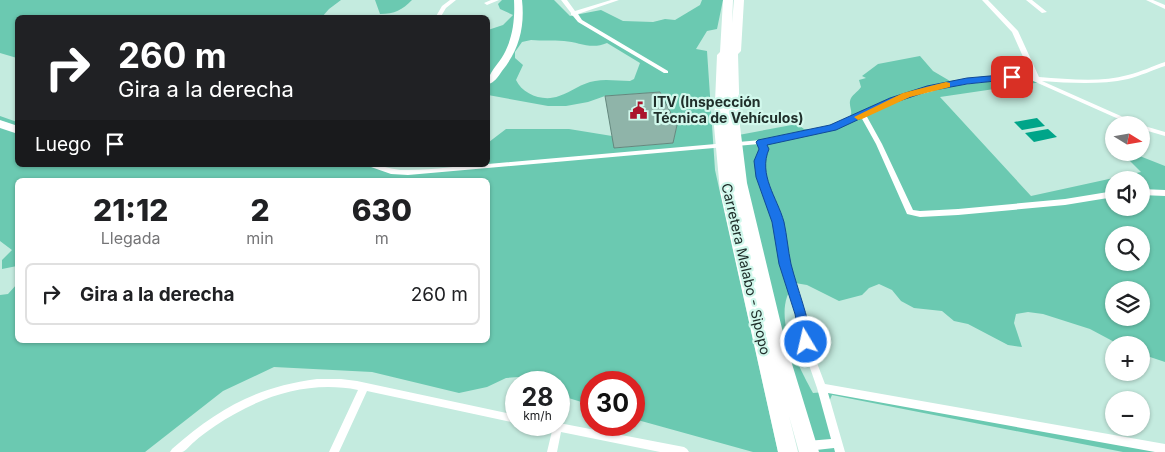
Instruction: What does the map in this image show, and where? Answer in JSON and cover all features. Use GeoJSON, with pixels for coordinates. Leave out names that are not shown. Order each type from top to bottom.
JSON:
{"type":"FeatureCollection","features":[{"type":"Feature","properties":{"kind":"highway","name":"Carretera Malabo - Sipopo"},"geometry":{"type":"LineString","coordinates":[[728,0],[733,126],[740,182],[776,342],[808,449]]}},
{"type":"Feature","properties":{"kind":"highway","name":"Carretera Malabo - Sipopo"},"geometry":{"type":"LineString","coordinates":[[739,0],[729,53],[721,126],[727,191],[788,452]]}},
{"type":"Feature","properties":{"kind":"main road"},"geometry":{"type":"LineString","coordinates":[[490,79],[507,59],[515,41],[520,26],[518,0]]}},
{"type":"Feature","properties":{"kind":"main road"},"geometry":{"type":"LineString","coordinates":[[0,124],[15,129]]}},
{"type":"Feature","properties":{"kind":"street"},"geometry":{"type":"LineString","coordinates":[[439,15],[444,7],[453,0]]}},
{"type":"Feature","properties":{"kind":"street"},"geometry":{"type":"LineString","coordinates":[[487,3],[496,0]]}},
{"type":"Feature","properties":{"kind":"street"},"geometry":{"type":"LineString","coordinates":[[564,0],[580,21],[666,72]]}},
{"type":"Feature","properties":{"kind":"street"},"geometry":{"type":"LineString","coordinates":[[573,14],[616,0]]}},
{"type":"Feature","properties":{"kind":"street"},"geometry":{"type":"LineString","coordinates":[[985,0],[1015,31],[1036,78]]}},
{"type":"Feature","properties":{"kind":"street"},"geometry":{"type":"LineString","coordinates":[[1029,0],[1044,12]]}},
{"type":"Feature","properties":{"kind":"street"},"geometry":{"type":"LineString","coordinates":[[1149,0],[1165,7]]}},
{"type":"Feature","properties":{"kind":"street"},"geometry":{"type":"LineString","coordinates":[[490,166],[758,143],[832,128],[893,100],[927,89],[967,81],[1028,77],[1065,81],[1118,80],[1165,64]]}},
{"type":"Feature","properties":{"kind":"street"},"geometry":{"type":"LineString","coordinates":[[1028,77],[1117,116]]}},
{"type":"Feature","properties":{"kind":"street"},"geometry":{"type":"LineString","coordinates":[[863,115],[879,144],[910,212],[920,214],[958,212],[1065,202],[1105,195]]}},
{"type":"Feature","properties":{"kind":"street"},"geometry":{"type":"LineString","coordinates":[[1150,129],[1165,134]]}},
{"type":"Feature","properties":{"kind":"street"},"geometry":{"type":"LineString","coordinates":[[758,143],[764,149],[759,161],[761,177],[778,222],[785,264],[801,314],[806,342],[822,388],[838,447],[808,449]]}},
{"type":"Feature","properties":{"kind":"street"},"geometry":{"type":"LineString","coordinates":[[378,167],[391,172],[408,173],[476,167]]}},
{"type":"Feature","properties":{"kind":"street"},"geometry":{"type":"LineString","coordinates":[[1150,192],[1165,193]]}},
{"type":"Feature","properties":{"kind":"street"},"geometry":{"type":"LineString","coordinates":[[175,452],[215,419],[239,404],[265,394],[310,383],[342,383],[505,417]]}},
{"type":"Feature","properties":{"kind":"street"},"geometry":{"type":"LineString","coordinates":[[334,452],[364,388]]}},
{"type":"Feature","properties":{"kind":"street"},"geometry":{"type":"LineString","coordinates":[[822,388],[1165,449]]}},
{"type":"Feature","properties":{"kind":"street"},"geometry":{"type":"LineString","coordinates":[[570,429],[684,452]]}},
{"type":"Feature","properties":{"kind":"street"},"geometry":{"type":"LineString","coordinates":[[552,452],[556,436]]}},
{"type":"Feature","properties":{"kind":"shaded area"},"geometry":{"type":"Polygon","coordinates":[[[0,0],[341,0],[324,15],[15,15],[15,57],[0,53],[0,0]]]}},
{"type":"Feature","properties":{"kind":"shaded area"},"geometry":{"type":"Polygon","coordinates":[[[375,0],[412,0],[398,11],[380,14],[375,0]]]}},
{"type":"Feature","properties":{"kind":"shaded area"},"geometry":{"type":"Polygon","coordinates":[[[502,0],[554,0],[570,16],[601,10],[623,21],[653,22],[665,19],[675,20],[700,5],[702,0],[723,0],[717,29],[707,31],[696,49],[707,51],[715,170],[778,452],[753,452],[645,422],[645,371],[580,371],[580,402],[570,398],[570,371],[505,371],[505,378],[487,387],[459,393],[372,372],[274,367],[223,391],[145,452],[0,452],[0,295],[8,294],[15,286],[15,343],[490,343],[490,178],[15,178],[15,266],[2,269],[2,260],[12,250],[0,241],[0,116],[15,121],[15,167],[382,167],[406,173],[468,167],[490,167],[490,141],[506,129],[569,129],[612,136],[615,148],[673,143],[677,125],[660,92],[605,96],[588,102],[566,106],[548,106],[490,95],[490,29],[503,25],[513,15],[500,9],[498,4],[502,0]],[[531,40],[522,42],[515,52],[515,58],[523,65],[516,80],[524,90],[534,96],[553,98],[595,81],[630,81],[634,79],[640,63],[607,43],[590,46],[564,41],[531,40]]]}},
{"type":"Feature","properties":{"kind":"shaded area"},"geometry":{"type":"Polygon","coordinates":[[[920,56],[933,71],[950,81],[988,76],[1036,78],[1042,82],[940,97],[1031,196],[1105,180],[1105,216],[1150,216],[1150,171],[1140,171],[1130,161],[1150,160],[1165,166],[1165,362],[1150,357],[1150,336],[1105,337],[1090,329],[1043,314],[1028,312],[1016,314],[1014,323],[1022,347],[1008,345],[968,324],[954,321],[942,311],[914,308],[901,301],[892,290],[879,284],[869,288],[862,295],[839,301],[807,285],[795,283],[788,295],[785,308],[785,323],[794,354],[813,393],[848,390],[1165,452],[1123,452],[832,395],[828,404],[841,452],[816,452],[728,137],[797,124],[804,129],[815,130],[849,118],[851,114],[851,99],[861,87],[859,80],[866,78],[862,76],[878,64],[920,56]]]}},
{"type":"Feature","properties":{"kind":"shaded area"},"geometry":{"type":"Polygon","coordinates":[[[1037,118],[1045,126],[1022,130],[1014,122],[1037,118]]]}},
{"type":"Feature","properties":{"kind":"shaded area"},"geometry":{"type":"Polygon","coordinates":[[[1048,129],[1057,137],[1034,142],[1025,133],[1048,129]]]}},
{"type":"Feature","properties":{"kind":"building","name":"ITV (Inspección Técnica de Vehículos)"},"geometry":{"type":"Polygon","coordinates":[[[660,92],[677,125],[673,143],[614,148],[605,96],[660,92]]]}},
{"type":"Feature","properties":{"kind":"slow traffic"},"geometry":{"type":"LineString","coordinates":[[858,117],[893,100],[946,85]]}},
{"type":"Feature","properties":{"kind":"place","name":"ITV (Inspección Técnica de Vehículos)"},"geometry":{"type":"Point","coordinates":[639,110]}},
{"type":"Feature","properties":{"kind":"route"},"geometry":{"type":"LineString","coordinates":[[806,342],[801,314],[785,264],[778,222],[761,177],[759,161],[764,149],[761,142],[832,128],[893,100],[927,89],[967,81],[1012,77]]}}]}
